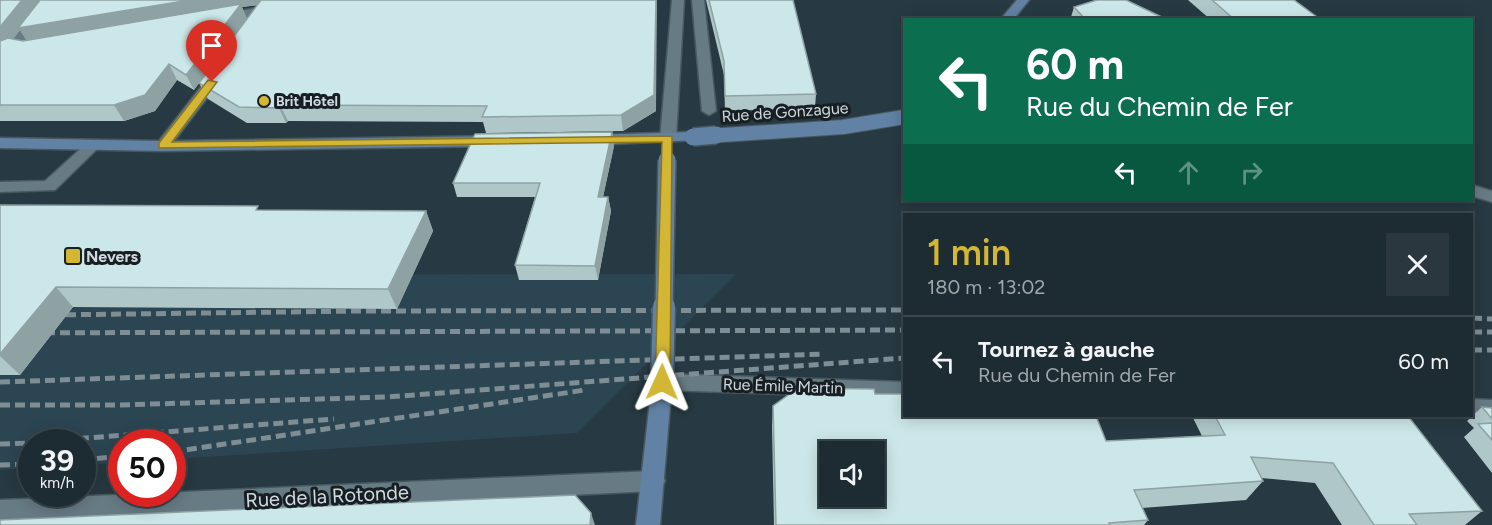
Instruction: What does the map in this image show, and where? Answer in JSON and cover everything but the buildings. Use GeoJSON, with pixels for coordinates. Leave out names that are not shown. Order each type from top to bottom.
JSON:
{"type":"FeatureCollection","features":[{"type":"Feature","properties":{"kind":"main road"},"geometry":{"type":"LineString","coordinates":[[1008,18],[1023,0]]}},
{"type":"Feature","properties":{"kind":"main road"},"geometry":{"type":"LineString","coordinates":[[255,24],[268,4]]}},
{"type":"Feature","properties":{"kind":"main road"},"geometry":{"type":"LineString","coordinates":[[164,146],[228,60]]}},
{"type":"Feature","properties":{"kind":"main road","name":"Rue de Gonzague"},"geometry":{"type":"LineString","coordinates":[[569,140],[668,139],[843,127],[903,117]]}},
{"type":"Feature","properties":{"kind":"main road"},"geometry":{"type":"LineString","coordinates":[[648,525],[662,382],[668,139]]}},
{"type":"Feature","properties":{"kind":"main road"},"geometry":{"type":"LineString","coordinates":[[0,143],[164,146],[511,141]]}},
{"type":"Feature","properties":{"kind":"street"},"geometry":{"type":"LineString","coordinates":[[17,47],[20,39],[52,0]]}},
{"type":"Feature","properties":{"kind":"street"},"geometry":{"type":"LineString","coordinates":[[209,21],[268,4],[318,0]]}},
{"type":"Feature","properties":{"kind":"street"},"geometry":{"type":"LineString","coordinates":[[668,139],[678,0]]}},
{"type":"Feature","properties":{"kind":"street"},"geometry":{"type":"LineString","coordinates":[[698,0],[709,111]]}},
{"type":"Feature","properties":{"kind":"street"},"geometry":{"type":"LineString","coordinates":[[0,54],[17,47],[33,50]]}},
{"type":"Feature","properties":{"kind":"street"},"geometry":{"type":"LineString","coordinates":[[0,187],[50,186],[93,144]]}},
{"type":"Feature","properties":{"kind":"street"},"geometry":{"type":"LineString","coordinates":[[1473,190],[1492,197]]}},
{"type":"Feature","properties":{"kind":"street","name":"Rue Émile Martin"},"geometry":{"type":"LineString","coordinates":[[662,382],[903,390]]}},
{"type":"Feature","properties":{"kind":"street"},"geometry":{"type":"LineString","coordinates":[[1473,408],[1492,409]]}},
{"type":"Feature","properties":{"kind":"street","name":"Rue de la Rotonde"},"geometry":{"type":"LineString","coordinates":[[0,511],[653,481]]}},
{"type":"Feature","properties":{"kind":"shaded area"},"geometry":{"type":"Polygon","coordinates":[[[736,274],[577,433],[186,458],[186,429],[108,429],[108,464],[96,464],[96,429],[18,429],[18,469],[0,470],[0,275],[736,274]]]}},
{"type":"Feature","properties":{"kind":"railway"},"geometry":{"type":"LineString","coordinates":[[51,315],[360,311],[903,310]]}},
{"type":"Feature","properties":{"kind":"railway"},"geometry":{"type":"LineString","coordinates":[[1473,318],[1492,319]]}},
{"type":"Feature","properties":{"kind":"railway"},"geometry":{"type":"LineString","coordinates":[[0,333],[903,330]]}},
{"type":"Feature","properties":{"kind":"railway"},"geometry":{"type":"LineString","coordinates":[[1473,332],[1492,332]]}},
{"type":"Feature","properties":{"kind":"railway"},"geometry":{"type":"LineString","coordinates":[[1473,350],[1492,350]]}},
{"type":"Feature","properties":{"kind":"railway"},"geometry":{"type":"LineString","coordinates":[[0,382],[824,354]]}},
{"type":"Feature","properties":{"kind":"railway"},"geometry":{"type":"LineString","coordinates":[[0,405],[120,405],[387,397],[903,358]]}},
{"type":"Feature","properties":{"kind":"railway"},"geometry":{"type":"LineString","coordinates":[[186,450],[585,390]]}},
{"type":"Feature","properties":{"kind":"railway"},"geometry":{"type":"LineString","coordinates":[[96,437],[334,419]]}},
{"type":"Feature","properties":{"kind":"railway"},"geometry":{"type":"LineString","coordinates":[[0,444],[18,443]]}},
{"type":"Feature","properties":{"kind":"railway"},"geometry":{"type":"LineString","coordinates":[[96,459],[108,457]]}},
{"type":"Feature","properties":{"kind":"railway"},"geometry":{"type":"LineString","coordinates":[[0,465],[18,464]]}},
{"type":"Feature","properties":{"kind":"place","name":"Brit Hôtel"},"geometry":{"type":"Point","coordinates":[264,101]}},
{"type":"Feature","properties":{"kind":"place","name":"Nevers"},"geometry":{"type":"Point","coordinates":[73,256]}},
{"type":"Feature","properties":{"kind":"route"},"geometry":{"type":"LineString","coordinates":[[212,82],[164,146],[668,139],[662,382]]}}]}
